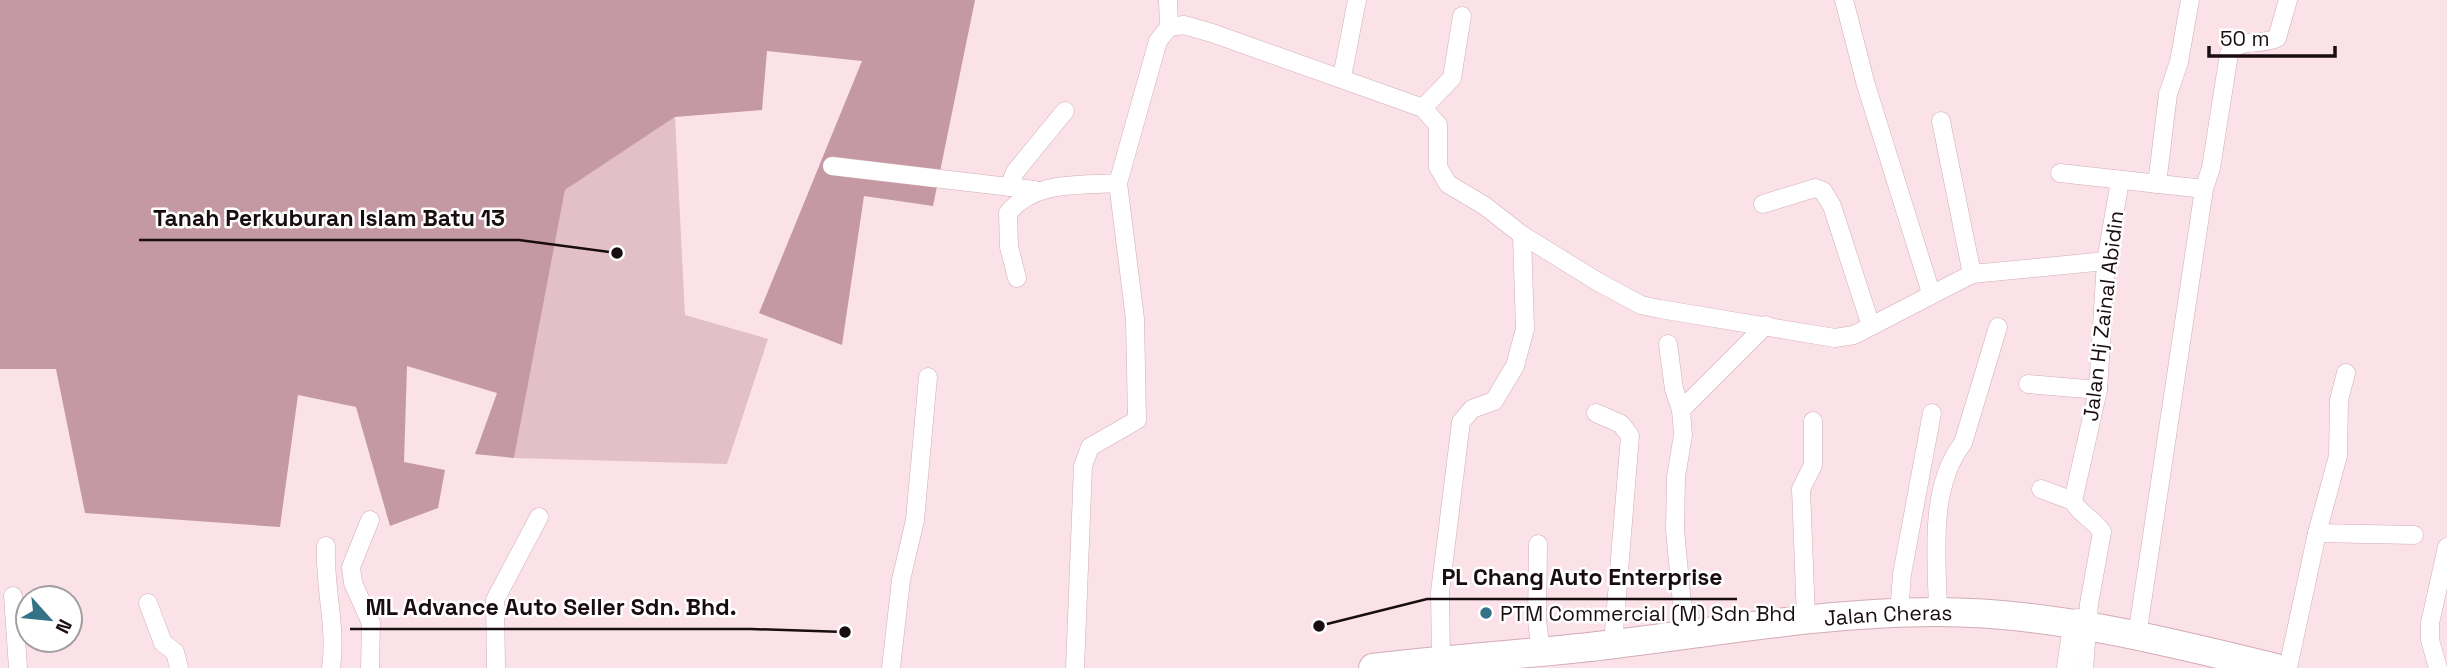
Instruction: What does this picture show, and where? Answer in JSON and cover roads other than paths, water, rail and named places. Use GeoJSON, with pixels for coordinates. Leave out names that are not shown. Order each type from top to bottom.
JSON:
{"type":"FeatureCollection","features":[{"type":"Feature","properties":{"kind":"main road","name":"Jalan Cheras"},"geometry":{"type":"LineString","coordinates":[[1373,668],[1441,660],[1530,657],[1806,618],[1938,612],[2083,619],[2137,636],[2276,668]]}},
{"type":"Feature","properties":{"kind":"street"},"geometry":{"type":"LineString","coordinates":[[1075,668],[1083,466],[1090,447],[1137,420],[1135,318],[1118,183],[1158,41],[1169,27],[1168,0]]}},
{"type":"Feature","properties":{"kind":"street"},"geometry":{"type":"LineString","coordinates":[[1342,77],[1357,0]]}},
{"type":"Feature","properties":{"kind":"street"},"geometry":{"type":"LineString","coordinates":[[1844,0],[1866,85],[1931,293]]}},
{"type":"Feature","properties":{"kind":"street"},"geometry":{"type":"LineString","coordinates":[[2157,184],[2168,94],[2179,62],[2190,0]]}},
{"type":"Feature","properties":{"kind":"street"},"geometry":{"type":"LineString","coordinates":[[2137,636],[2204,189],[2211,168],[2229,54],[2233,47],[2241,44],[2277,38],[2288,0]]}},
{"type":"Feature","properties":{"kind":"street"},"geometry":{"type":"LineString","coordinates":[[1423,108],[1452,78],[1462,16]]}},
{"type":"Feature","properties":{"kind":"street"},"geometry":{"type":"LineString","coordinates":[[1169,27],[1184,25],[1212,33],[1423,108],[1438,125],[1438,167],[1448,184],[1485,206],[1522,235],[1641,305],[1835,338],[1854,335],[1972,274],[2106,261]]}},
{"type":"Feature","properties":{"kind":"street"},"geometry":{"type":"LineString","coordinates":[[1009,187],[1015,172],[1065,111]]}},
{"type":"Feature","properties":{"kind":"street"},"geometry":{"type":"LineString","coordinates":[[1941,121],[1972,274]]}},
{"type":"Feature","properties":{"kind":"street"},"geometry":{"type":"LineString","coordinates":[[832,166],[1035,190],[1118,183]]}},
{"type":"Feature","properties":{"kind":"street"},"geometry":{"type":"LineString","coordinates":[[2060,173],[2204,189]]}},
{"type":"Feature","properties":{"kind":"street","name":"Jalan Hj Zainal Abidin"},"geometry":{"type":"LineString","coordinates":[[2073,501],[2098,390],[2106,261],[2120,181]]}},
{"type":"Feature","properties":{"kind":"street"},"geometry":{"type":"LineString","coordinates":[[1763,204],[1815,188],[1823,191],[1832,206],[1871,326]]}},
{"type":"Feature","properties":{"kind":"street"},"geometry":{"type":"LineString","coordinates":[[1017,278],[1009,247],[1008,213],[1018,201],[1035,190]]}},
{"type":"Feature","properties":{"kind":"street"},"geometry":{"type":"LineString","coordinates":[[1441,660],[1440,593],[1461,422],[1472,409],[1494,401],[1516,366],[1525,329],[1522,235]]}},
{"type":"Feature","properties":{"kind":"street"},"geometry":{"type":"LineString","coordinates":[[1681,410],[1766,325]]}},
{"type":"Feature","properties":{"kind":"street"},"geometry":{"type":"LineString","coordinates":[[1938,612],[1941,493],[1955,454],[1963,443],[1987,372],[1998,327]]}},
{"type":"Feature","properties":{"kind":"street"},"geometry":{"type":"LineString","coordinates":[[1668,344],[1683,435],[1675,477],[1675,530],[1685,635]]}},
{"type":"Feature","properties":{"kind":"street"},"geometry":{"type":"LineString","coordinates":[[2288,668],[2317,533],[2338,456],[2339,400],[2346,373]]}},
{"type":"Feature","properties":{"kind":"street"},"geometry":{"type":"LineString","coordinates":[[891,668],[901,580],[918,496],[928,377]]}},
{"type":"Feature","properties":{"kind":"street"},"geometry":{"type":"LineString","coordinates":[[2028,384],[2098,390]]}},
{"type":"Feature","properties":{"kind":"street"},"geometry":{"type":"LineString","coordinates":[[1899,614],[1902,574],[1932,412]]}},
{"type":"Feature","properties":{"kind":"street"},"geometry":{"type":"LineString","coordinates":[[1596,413],[1621,424],[1630,436],[1613,644]]}},
{"type":"Feature","properties":{"kind":"street"},"geometry":{"type":"LineString","coordinates":[[1806,618],[1801,489],[1813,465],[1814,421]]}},
{"type":"Feature","properties":{"kind":"street"},"geometry":{"type":"LineString","coordinates":[[2041,489],[2073,501],[2077,509],[2095,521],[2102,532],[2083,619],[2066,668]]}},
{"type":"Feature","properties":{"kind":"street"},"geometry":{"type":"LineString","coordinates":[[496,668],[495,600],[539,517]]}},
{"type":"Feature","properties":{"kind":"street"},"geometry":{"type":"LineString","coordinates":[[370,520],[351,567],[353,583],[371,623],[370,668]]}},
{"type":"Feature","properties":{"kind":"street"},"geometry":{"type":"LineString","coordinates":[[2317,533],[2414,536]]}},
{"type":"Feature","properties":{"kind":"street"},"geometry":{"type":"LineString","coordinates":[[1530,657],[1538,544]]}},
{"type":"Feature","properties":{"kind":"street"},"geometry":{"type":"LineString","coordinates":[[327,547],[325,574],[332,604],[331,668]]}},
{"type":"Feature","properties":{"kind":"street"},"geometry":{"type":"LineString","coordinates":[[2438,668],[2430,640],[2430,623],[2447,547]]}},
{"type":"Feature","properties":{"kind":"street"},"geometry":{"type":"LineString","coordinates":[[13,596],[18,668]]}},
{"type":"Feature","properties":{"kind":"street"},"geometry":{"type":"LineString","coordinates":[[148,603],[163,643],[175,652],[180,668]]}},
{"type":"Feature","properties":{"kind":"street"},"geometry":{"type":"LineString","coordinates":[[2083,619],[2084,668]]}},
{"type":"Feature","properties":{"kind":"place","name":"Tanah Perkuburan Islam Batu 13"},"geometry":{"type":"Point","coordinates":[617,253]}},
{"type":"Feature","properties":{"kind":"place","name":"PTM Commercial (M) Sdn Bhd"},"geometry":{"type":"Point","coordinates":[1486,613]}},
{"type":"Feature","properties":{"kind":"place","name":"PL Chang Auto Enterprise"},"geometry":{"type":"Point","coordinates":[1319,626]}},
{"type":"Feature","properties":{"kind":"place","name":"ML Advance Auto Seller Sdn. Bhd."},"geometry":{"type":"Point","coordinates":[845,632]}}]}
